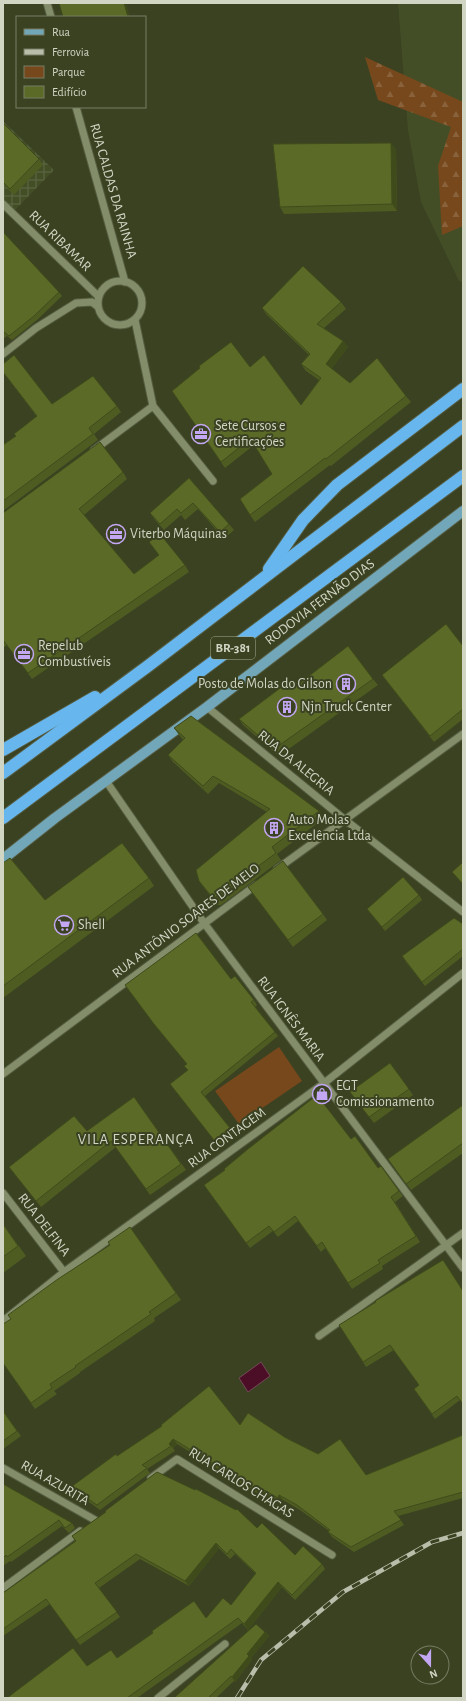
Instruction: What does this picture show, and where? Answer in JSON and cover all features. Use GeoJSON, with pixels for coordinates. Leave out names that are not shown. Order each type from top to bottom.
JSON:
{"type":"FeatureCollection","features":[{"type":"Feature","properties":{"kind":"highway"},"geometry":{"type":"LineString","coordinates":[[262,579],[302,520],[337,486],[463,389]]}},
{"type":"Feature","properties":{"kind":"highway","name":"BR-381"},"geometry":{"type":"LineString","coordinates":[[3,773],[148,666],[463,426]]}},
{"type":"Feature","properties":{"kind":"highway","name":"RODOVIA FERNÃO DIAS"},"geometry":{"type":"LineString","coordinates":[[3,818],[463,476]]}},
{"type":"Feature","properties":{"kind":"highway","name":"BR-381"},"geometry":{"type":"LineString","coordinates":[[3,750],[148,666]]}},
{"type":"Feature","properties":{"kind":"main road","name":"RODOVIA FERNÃO DIAS"},"geometry":{"type":"LineString","coordinates":[[3,859],[55,818],[207,707],[463,511]]}},
{"type":"Feature","properties":{"kind":"street"},"geometry":{"type":"LineString","coordinates":[[47,3],[51,16]]}},
{"type":"Feature","properties":{"kind":"street","name":"RUA CALDAS DA RAINHA"},"geometry":{"type":"LineString","coordinates":[[76,108],[125,282]]}},
{"type":"Feature","properties":{"kind":"street","name":"RUA RIBAMAR"},"geometry":{"type":"LineString","coordinates":[[3,204],[98,296]]}},
{"type":"Feature","properties":{"kind":"street"},"geometry":{"type":"LineString","coordinates":[[3,354],[36,328],[76,303],[92,302],[97,306],[103,318],[108,323],[122,326],[135,320],[142,308],[141,294],[132,284],[125,282],[112,282],[102,290],[98,296],[97,306]]}},
{"type":"Feature","properties":{"kind":"street"},"geometry":{"type":"LineString","coordinates":[[135,320],[153,406],[213,482]]}},
{"type":"Feature","properties":{"kind":"street"},"geometry":{"type":"LineString","coordinates":[[91,452],[153,406]]}},
{"type":"Feature","properties":{"kind":"street","name":"RUA DA ALEGRIA"},"geometry":{"type":"LineString","coordinates":[[207,707],[344,819],[463,912]]}},
{"type":"Feature","properties":{"kind":"street","name":"RUA ANTÔNIO SOARES DE MELO"},"geometry":{"type":"LineString","coordinates":[[274,871],[463,734]]}},
{"type":"Feature","properties":{"kind":"street","name":"RUA IGNÊS MARIA"},"geometry":{"type":"LineString","coordinates":[[106,781],[204,923],[323,1084],[463,1268]]}},
{"type":"Feature","properties":{"kind":"street","name":"RUA ANTÔNIO SOARES DE MELO"},"geometry":{"type":"LineString","coordinates":[[3,1074],[261,881]]}},
{"type":"Feature","properties":{"kind":"street","name":"RUA CONTAGEM"},"geometry":{"type":"LineString","coordinates":[[3,1321],[64,1272],[323,1084],[463,973]]}},
{"type":"Feature","properties":{"kind":"street","name":"RUA DELFINA"},"geometry":{"type":"LineString","coordinates":[[3,1194],[64,1272]]}},
{"type":"Feature","properties":{"kind":"street"},"geometry":{"type":"LineString","coordinates":[[318,1336],[463,1233]]}},
{"type":"Feature","properties":{"kind":"street","name":"RUA CARLOS CHAGAS"},"geometry":{"type":"LineString","coordinates":[[145,1483],[177,1459],[332,1555]]}},
{"type":"Feature","properties":{"kind":"street","name":"RUA AZURITA"},"geometry":{"type":"LineString","coordinates":[[3,1468],[95,1520]]}},
{"type":"Feature","properties":{"kind":"street"},"geometry":{"type":"LineString","coordinates":[[3,1588],[101,1516]]}},
{"type":"Feature","properties":{"kind":"street"},"geometry":{"type":"LineString","coordinates":[[158,1698],[224,1644]]}},
{"type":"Feature","properties":{"kind":"shaded area"},"geometry":{"type":"Polygon","coordinates":[[[398,3],[463,3],[463,282],[459,281],[421,202],[408,130],[398,3]]]}},
{"type":"Feature","properties":{"kind":"shaded area"},"geometry":{"type":"Polygon","coordinates":[[[3,121],[54,170],[11,214],[3,205],[3,121]]]}},
{"type":"Feature","properties":{"kind":"shaded area"},"geometry":{"type":"Polygon","coordinates":[[[261,1362],[270,1376],[248,1392],[239,1378],[261,1362]]]}},
{"type":"Feature","properties":{"kind":"green space"},"geometry":{"type":"Polygon","coordinates":[[[365,57],[463,102],[463,226],[442,235],[438,166],[451,127],[378,100],[365,57]]]}},
{"type":"Feature","properties":{"kind":"green space"},"geometry":{"type":"Polygon","coordinates":[[[279,1047],[302,1081],[239,1124],[215,1091],[279,1047]]]}},
{"type":"Feature","properties":{"kind":"building"},"geometry":{"type":"Polygon","coordinates":[[[59,3],[124,3],[128,16],[63,16],[59,3]]]}},
{"type":"Feature","properties":{"kind":"building"},"geometry":{"type":"Polygon","coordinates":[[[3,123],[39,159],[10,189],[3,182],[3,123]]]}},
{"type":"Feature","properties":{"kind":"building"},"geometry":{"type":"Polygon","coordinates":[[[391,143],[392,204],[280,207],[273,144],[391,143]]]}},
{"type":"Feature","properties":{"kind":"building"},"geometry":{"type":"Polygon","coordinates":[[[4,233],[59,292],[34,316],[9,336],[4,332],[3,333],[4,233]]]}},
{"type":"Feature","properties":{"kind":"building"},"geometry":{"type":"Polygon","coordinates":[[[303,266],[341,302],[317,324],[343,341],[326,364],[350,383],[377,358],[406,396],[326,459],[325,458],[250,515],[240,499],[272,474],[258,451],[250,439],[221,462],[172,391],[200,368],[199,366],[231,342],[250,367],[264,355],[301,405],[321,378],[301,364],[310,354],[262,308],[303,266]]]}},
{"type":"Feature","properties":{"kind":"building"},"geometry":{"type":"Polygon","coordinates":[[[14,355],[52,404],[93,376],[117,406],[89,428],[93,434],[3,501],[3,445],[16,436],[14,434],[37,416],[3,372],[3,364],[14,355]]]}},
{"type":"Feature","properties":{"kind":"building"},"geometry":{"type":"Polygon","coordinates":[[[100,442],[123,472],[79,509],[134,574],[159,555],[149,542],[160,534],[185,565],[28,673],[3,640],[3,513],[100,442]]]}},
{"type":"Feature","properties":{"kind":"building"},"geometry":{"type":"Polygon","coordinates":[[[189,478],[229,524],[220,532],[193,503],[181,513],[177,509],[160,524],[150,513],[189,478]]]}},
{"type":"Feature","properties":{"kind":"building"},"geometry":{"type":"Polygon","coordinates":[[[446,624],[463,646],[463,709],[430,736],[382,675],[446,624]]]}},
{"type":"Feature","properties":{"kind":"building"},"geometry":{"type":"Polygon","coordinates":[[[348,646],[373,679],[274,749],[239,719],[287,683],[292,689],[348,646]]]}},
{"type":"Feature","properties":{"kind":"building"},"geometry":{"type":"Polygon","coordinates":[[[191,716],[319,811],[272,847],[276,853],[216,897],[212,897],[199,881],[196,870],[270,809],[213,776],[203,786],[168,755],[185,738],[174,728],[191,716]]]}},
{"type":"Feature","properties":{"kind":"building","name":"Shell"},"geometry":{"type":"Polygon","coordinates":[[[122,843],[149,878],[3,986],[3,863],[10,858],[45,900],[122,843]]]}},
{"type":"Feature","properties":{"kind":"building"},"geometry":{"type":"Polygon","coordinates":[[[283,861],[323,914],[288,940],[248,887],[283,861]]]}},
{"type":"Feature","properties":{"kind":"building"},"geometry":{"type":"Polygon","coordinates":[[[463,862],[463,884],[452,872],[463,862]]]}},
{"type":"Feature","properties":{"kind":"building"},"geometry":{"type":"Polygon","coordinates":[[[403,877],[419,895],[382,927],[367,909],[403,877]]]}},
{"type":"Feature","properties":{"kind":"building"},"geometry":{"type":"Polygon","coordinates":[[[454,918],[463,924],[463,949],[422,982],[402,956],[454,918]]]}},
{"type":"Feature","properties":{"kind":"building"},"geometry":{"type":"Polygon","coordinates":[[[196,933],[231,979],[235,976],[254,1000],[251,1002],[275,1032],[201,1092],[230,1128],[214,1140],[170,1084],[188,1070],[184,1066],[187,1064],[154,1024],[125,985],[196,933]]]}},
{"type":"Feature","properties":{"kind":"building"},"geometry":{"type":"Polygon","coordinates":[[[390,1063],[409,1089],[369,1117],[350,1092],[390,1063]]]}},
{"type":"Feature","properties":{"kind":"building"},"geometry":{"type":"Polygon","coordinates":[[[317,1095],[351,1139],[355,1136],[378,1168],[381,1166],[399,1191],[391,1197],[416,1236],[378,1260],[380,1263],[348,1283],[322,1242],[317,1246],[295,1216],[274,1232],[269,1226],[246,1243],[204,1185],[225,1170],[224,1169],[248,1149],[317,1095]]]}},
{"type":"Feature","properties":{"kind":"building"},"geometry":{"type":"Polygon","coordinates":[[[134,1097],[181,1164],[146,1189],[111,1141],[36,1201],[9,1167],[74,1116],[87,1131],[134,1097]]]}},
{"type":"Feature","properties":{"kind":"building"},"geometry":{"type":"Polygon","coordinates":[[[463,1105],[463,1143],[406,1184],[388,1159],[463,1105]]]}},
{"type":"Feature","properties":{"kind":"building"},"geometry":{"type":"Polygon","coordinates":[[[3,1224],[18,1246],[3,1257],[3,1224]]]}},
{"type":"Feature","properties":{"kind":"building"},"geometry":{"type":"Polygon","coordinates":[[[130,1227],[176,1293],[149,1312],[151,1314],[50,1384],[52,1388],[31,1403],[3,1363],[3,1324],[11,1319],[8,1315],[58,1279],[110,1245],[108,1242],[130,1227]]]}},
{"type":"Feature","properties":{"kind":"building"},"geometry":{"type":"Polygon","coordinates":[[[443,1260],[463,1291],[463,1404],[457,1396],[432,1414],[414,1389],[419,1385],[390,1345],[363,1362],[339,1325],[376,1302],[375,1301],[443,1260]]]}},
{"type":"Feature","properties":{"kind":"building"},"geometry":{"type":"Polygon","coordinates":[[[209,1386],[240,1425],[248,1413],[286,1438],[318,1454],[340,1439],[366,1475],[463,1435],[463,1492],[394,1511],[401,1520],[351,1547],[328,1532],[330,1530],[297,1505],[279,1495],[278,1498],[257,1486],[255,1489],[173,1439],[169,1444],[171,1446],[142,1465],[147,1468],[97,1505],[71,1487],[116,1454],[117,1456],[162,1426],[161,1425],[209,1386]]]}},
{"type":"Feature","properties":{"kind":"building"},"geometry":{"type":"Polygon","coordinates":[[[3,1411],[17,1431],[3,1441],[3,1411]]]}},
{"type":"Feature","properties":{"kind":"building"},"geometry":{"type":"Polygon","coordinates":[[[157,1472],[195,1490],[196,1489],[236,1510],[237,1509],[257,1528],[262,1523],[295,1555],[303,1546],[322,1564],[292,1595],[278,1582],[244,1624],[238,1618],[127,1698],[7,1698],[73,1648],[87,1666],[111,1650],[117,1658],[153,1633],[152,1631],[194,1601],[206,1618],[223,1598],[231,1605],[256,1573],[231,1549],[227,1554],[216,1543],[185,1581],[136,1554],[95,1583],[117,1612],[76,1640],[46,1599],[3,1629],[3,1593],[76,1541],[72,1536],[106,1512],[105,1511],[157,1472]]]}},
{"type":"Feature","properties":{"kind":"building"},"geometry":{"type":"Polygon","coordinates":[[[3,1484],[72,1523],[65,1528],[59,1520],[7,1557],[6,1555],[3,1558],[3,1484]]]}},
{"type":"Feature","properties":{"kind":"building"},"geometry":{"type":"Polygon","coordinates":[[[256,1624],[265,1632],[247,1654],[249,1656],[232,1677],[231,1676],[208,1698],[174,1698],[256,1624]]]}},
{"type":"Feature","properties":{"kind":"railway"},"geometry":{"type":"LineString","coordinates":[[237,1698],[261,1660],[343,1592],[432,1542],[463,1533]]}},
{"type":"Feature","properties":{"kind":"place","name":"Sete Cursos e Certificações"},"geometry":{"type":"Point","coordinates":[201,434]}},
{"type":"Feature","properties":{"kind":"place","name":"Viterbo Máquinas"},"geometry":{"type":"Point","coordinates":[116,534]}},
{"type":"Feature","properties":{"kind":"place","name":"Repelub Combustíveis"},"geometry":{"type":"Point","coordinates":[24,654]}},
{"type":"Feature","properties":{"kind":"place","name":"Posto de Molas do Gilson"},"geometry":{"type":"Point","coordinates":[346,684]}},
{"type":"Feature","properties":{"kind":"place","name":"Njn Truck Center"},"geometry":{"type":"Point","coordinates":[287,707]}},
{"type":"Feature","properties":{"kind":"place","name":"Auto Molas Excelência Ltda"},"geometry":{"type":"Point","coordinates":[274,828]}},
{"type":"Feature","properties":{"kind":"place","name":"Shell"},"geometry":{"type":"Point","coordinates":[64,925]}},
{"type":"Feature","properties":{"kind":"place","name":"EGT Comissionamento"},"geometry":{"type":"Point","coordinates":[322,1094]}},
{"type":"Feature","properties":{"kind":"district","name":"VILA ESPERANÇA"},"geometry":{"type":"Point","coordinates":[136,1139]}}]}
